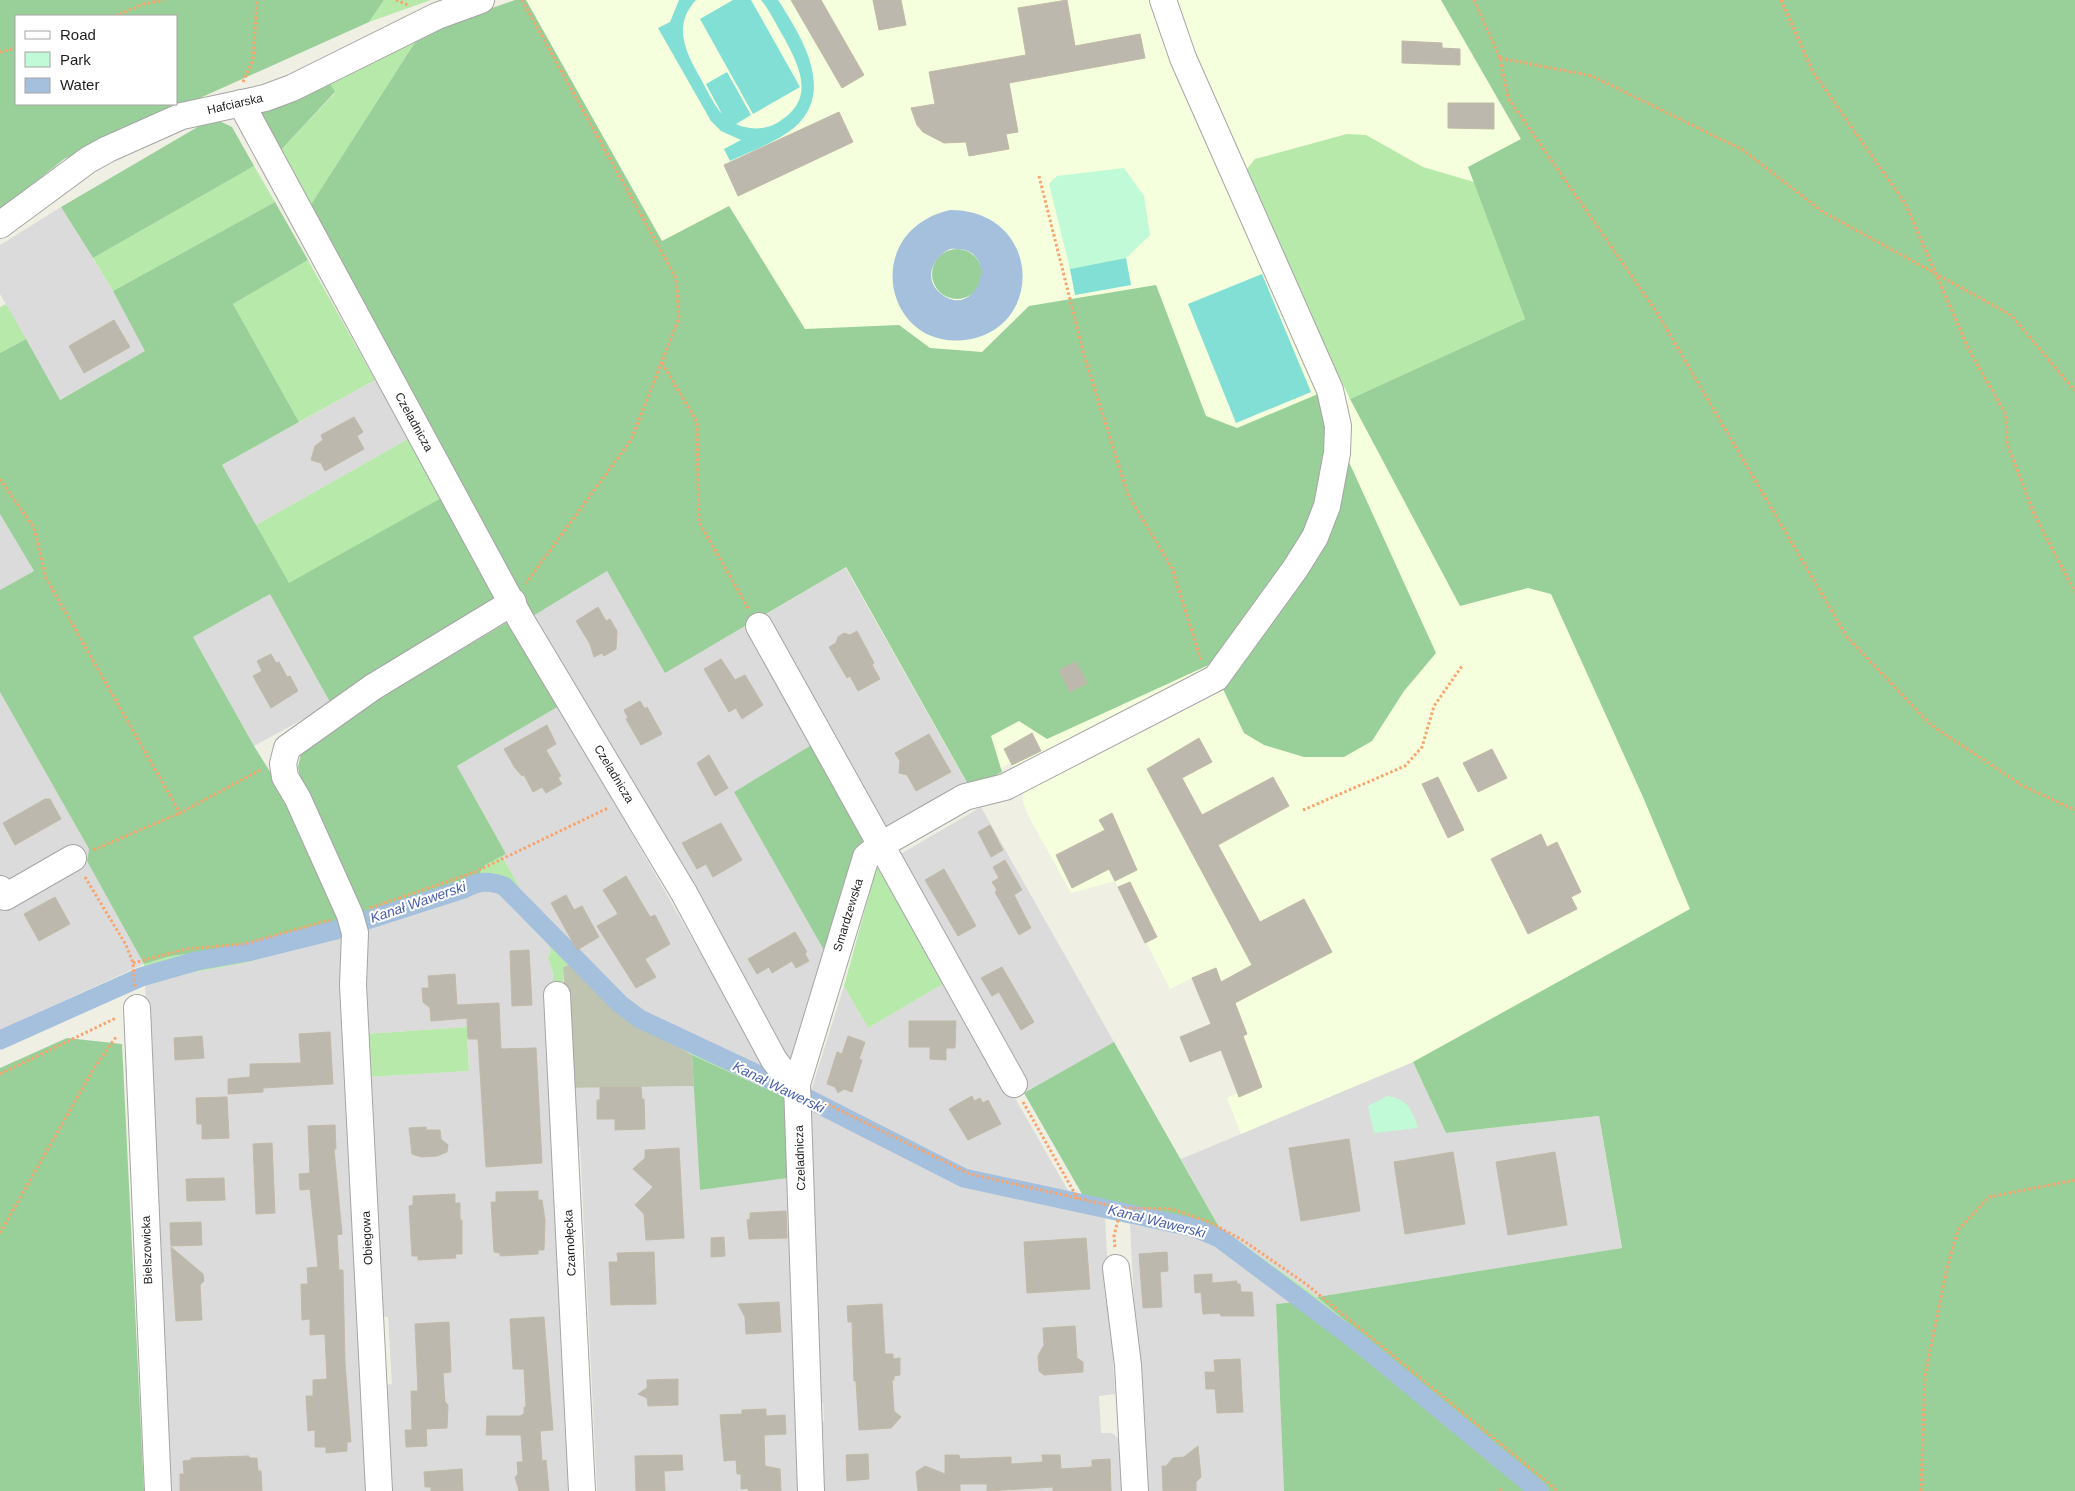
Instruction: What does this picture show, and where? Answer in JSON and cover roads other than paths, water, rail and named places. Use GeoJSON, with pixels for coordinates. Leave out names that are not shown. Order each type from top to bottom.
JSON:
{"type":"FeatureCollection","features":[{"type":"Feature","properties":{"kind":"street","name":"Hafciarska"},"geometry":{"type":"LineString","coordinates":[[0,225],[88,160],[108,149],[182,116],[241,103],[292,88],[436,16],[481,0]]}},
{"type":"Feature","properties":{"kind":"street","name":"Smardzewska"},"geometry":{"type":"LineString","coordinates":[[798,1092],[866,857],[879,846],[965,797],[1005,787],[1216,678],[1295,569],[1315,537],[1327,506],[1332,481],[1338,426],[1330,390],[1183,58],[1163,0]]}},
{"type":"Feature","properties":{"kind":"street","name":"Czeladnicza"},"geometry":{"type":"LineString","coordinates":[[241,103],[512,602],[520,620],[629,798],[684,894],[774,1060],[798,1092],[811,1491]]}},
{"type":"Feature","properties":{"kind":"street","name":"Obiegowa"},"geometry":{"type":"LineString","coordinates":[[379,1491],[353,984],[352,924],[298,799],[285,777],[285,756],[287,748],[318,724],[374,687],[512,602]]}},
{"type":"Feature","properties":{"kind":"street"},"geometry":{"type":"LineString","coordinates":[[759,626],[879,846],[1014,1084]]}},
{"type":"Feature","properties":{"kind":"street"},"geometry":{"type":"LineString","coordinates":[[2,895],[73,858]]}},
{"type":"Feature","properties":{"kind":"street","name":"Czarnołęcka"},"geometry":{"type":"LineString","coordinates":[[557,995],[582,1491]]}},
{"type":"Feature","properties":{"kind":"street","name":"Bielszowicka"},"geometry":{"type":"LineString","coordinates":[[137,1008],[158,1491]]}},
{"type":"Feature","properties":{"kind":"street"},"geometry":{"type":"LineString","coordinates":[[1116,1268],[1128,1365],[1135,1491]]}},
{"type":"Feature","properties":{"kind":"water"},"geometry":{"type":"Polygon","coordinates":[[[950,210],[980,215],[1003,229],[1017,248],[1022,271],[1020,294],[1010,315],[991,332],[965,340],[937,338],[916,327],[901,309],[893,287],[894,263],[903,241],[921,222],[950,210]],[[950,249],[939,257],[932,268],[931,275],[935,287],[940,293],[953,300],[965,299],[974,292],[979,281],[981,269],[977,259],[967,251],[950,249]]]}},
{"type":"Feature","properties":{"kind":"waterway","name":"Kanał Wawerski"},"geometry":{"type":"LineString","coordinates":[[0,1040],[141,977],[197,961],[248,952],[336,930],[464,889],[474,884],[488,882],[499,884],[504,886],[620,1004],[640,1019],[787,1088],[964,1178],[1195,1228],[1219,1238],[1359,1343],[1539,1491]]}}]}
